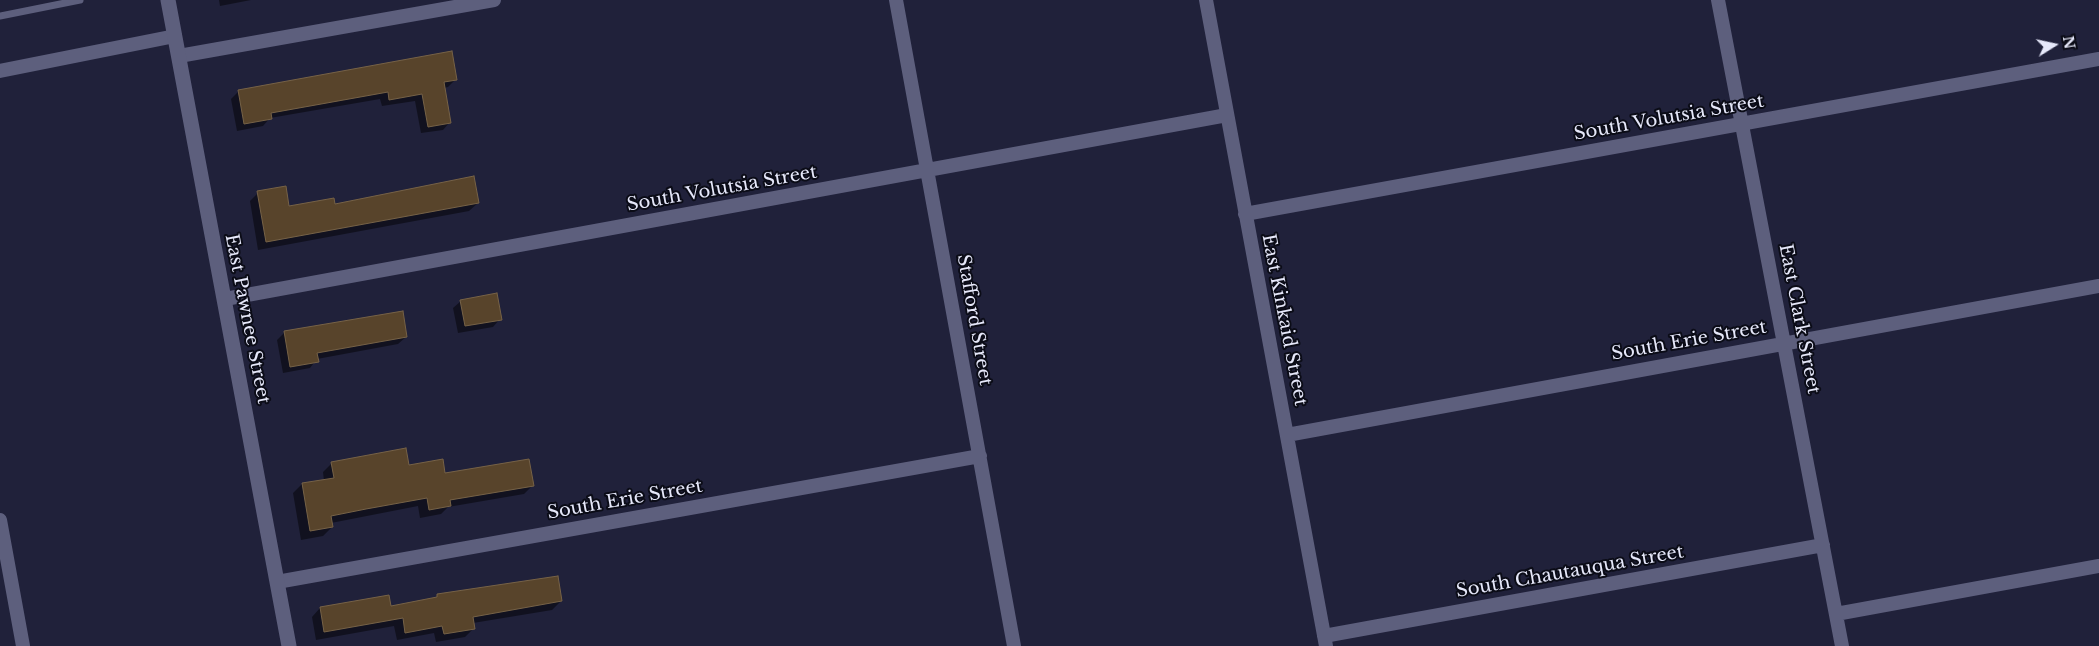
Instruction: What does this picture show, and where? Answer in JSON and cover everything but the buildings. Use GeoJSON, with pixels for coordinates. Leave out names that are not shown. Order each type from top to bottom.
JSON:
{"type":"FeatureCollection","features":[{"type":"Feature","properties":{"kind":"main road","name":"East Pawnee Street"},"geometry":{"type":"LineString","coordinates":[[168,0],[289,646]]}},
{"type":"Feature","properties":{"kind":"street"},"geometry":{"type":"LineString","coordinates":[[179,56],[433,5],[494,0]]}},
{"type":"Feature","properties":{"kind":"street","name":"Stafford Street"},"geometry":{"type":"LineString","coordinates":[[896,0],[1014,646]]}},
{"type":"Feature","properties":{"kind":"street","name":"East Kinkaid Street"},"geometry":{"type":"LineString","coordinates":[[1206,0],[1325,641]]}},
{"type":"Feature","properties":{"kind":"street","name":"East Clark Street"},"geometry":{"type":"LineString","coordinates":[[1718,0],[1842,646]]}},
{"type":"Feature","properties":{"kind":"street"},"geometry":{"type":"LineString","coordinates":[[0,71],[175,36]]}},
{"type":"Feature","properties":{"kind":"street","name":"South Volutsia Street"},"geometry":{"type":"LineString","coordinates":[[1245,214],[2099,59]]}},
{"type":"Feature","properties":{"kind":"street","name":"South Volutsia Street"},"geometry":{"type":"LineString","coordinates":[[224,299],[1227,116]]}},
{"type":"Feature","properties":{"kind":"street","name":"South Erie Street"},"geometry":{"type":"LineString","coordinates":[[1287,435],[2099,286]]}},
{"type":"Feature","properties":{"kind":"street","name":"South Erie Street"},"geometry":{"type":"LineString","coordinates":[[277,582],[980,456]]}},
{"type":"Feature","properties":{"kind":"street"},"geometry":{"type":"LineString","coordinates":[[0,520],[23,646]]}},
{"type":"Feature","properties":{"kind":"street","name":"South Chautauqua Street"},"geometry":{"type":"LineString","coordinates":[[1325,641],[1823,545]]}},
{"type":"Feature","properties":{"kind":"street"},"geometry":{"type":"LineString","coordinates":[[1836,614],[2099,566]]}},
{"type":"Feature","properties":{"kind":"lane"},"geometry":{"type":"LineString","coordinates":[[0,16],[80,0]]}}]}
